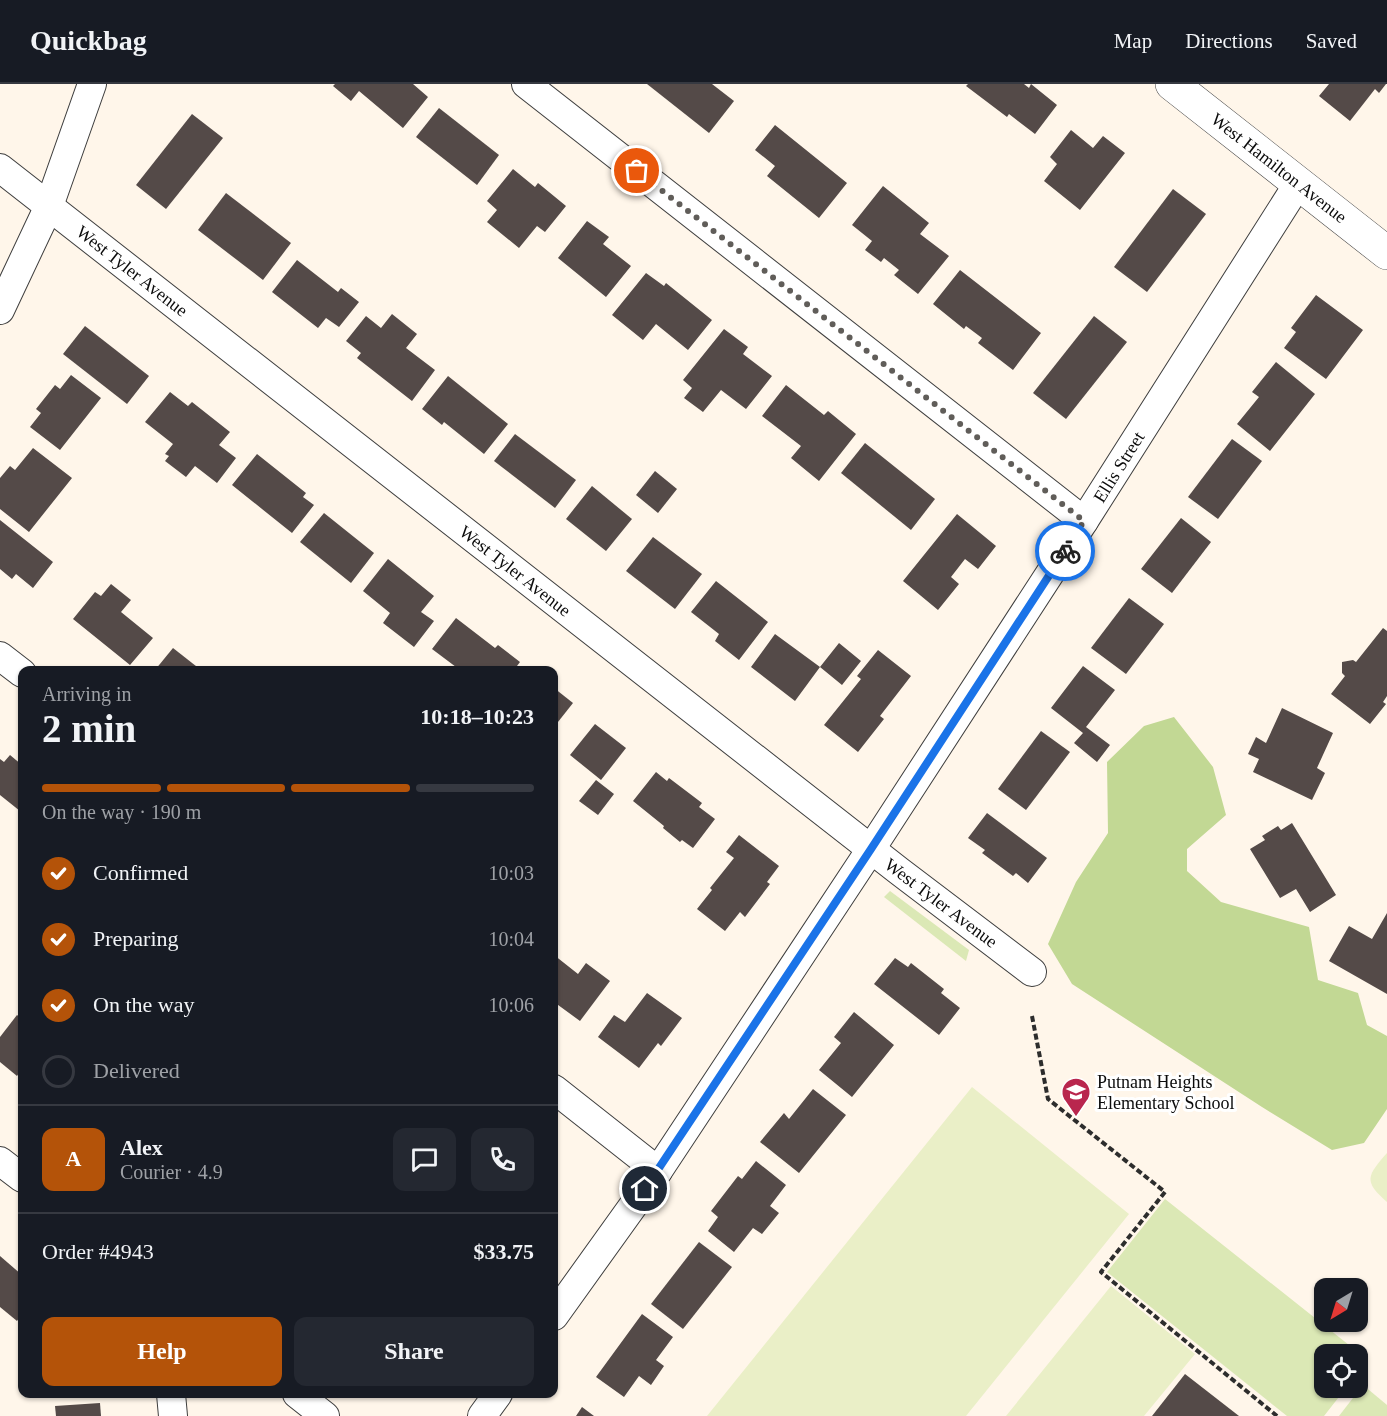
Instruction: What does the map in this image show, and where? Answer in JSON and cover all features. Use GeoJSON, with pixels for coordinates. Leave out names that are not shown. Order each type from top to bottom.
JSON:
{"type":"FeatureCollection","features":[{"type":"Feature","properties":{"kind":"street"},"geometry":{"type":"LineString","coordinates":[[0,310],[49,206],[92,84]]}},
{"type":"Feature","properties":{"kind":"street"},"geometry":{"type":"LineString","coordinates":[[526,84],[1084,521]]}},
{"type":"Feature","properties":{"kind":"street","name":"West Hamilton Avenue"},"geometry":{"type":"LineString","coordinates":[[1172,84],[1387,253]]}},
{"type":"Feature","properties":{"kind":"street","name":"West Tyler Avenue"},"geometry":{"type":"LineString","coordinates":[[0,168],[871,849],[1032,972]]}},
{"type":"Feature","properties":{"kind":"street","name":"Ellis Street"},"geometry":{"type":"LineString","coordinates":[[558,1310],[658,1171],[871,849],[1084,521],[1298,184]]}},
{"type":"Feature","properties":{"kind":"street"},"geometry":{"type":"LineString","coordinates":[[0,656],[18,671]]}},
{"type":"Feature","properties":{"kind":"street"},"geometry":{"type":"LineString","coordinates":[[558,1092],[658,1171]]}},
{"type":"Feature","properties":{"kind":"street"},"geometry":{"type":"LineString","coordinates":[[0,1161],[18,1175]]}},
{"type":"Feature","properties":{"kind":"street"},"geometry":{"type":"LineString","coordinates":[[171,1398],[173,1416]]}},
{"type":"Feature","properties":{"kind":"street"},"geometry":{"type":"LineString","coordinates":[[302,1398],[325,1416]]}},
{"type":"Feature","properties":{"kind":"street"},"geometry":{"type":"LineString","coordinates":[[482,1416],[495,1398]]}},
{"type":"Feature","properties":{"kind":"path"},"geometry":{"type":"LineString","coordinates":[[1032,1016],[1048,1100],[1165,1192],[1101,1272],[1277,1416]]}},
{"type":"Feature","properties":{"kind":"green space"},"geometry":{"type":"Polygon","coordinates":[[[1174,717],[1213,767],[1226,815],[1187,849],[1187,871],[1221,902],[1309,927],[1318,980],[1358,993],[1367,1025],[1387,1036],[1387,1109],[1364,1143],[1332,1150],[1262,1107],[1072,984],[1048,944],[1076,882],[1108,833],[1107,762],[1144,726],[1174,717]]]}},
{"type":"Feature","properties":{"kind":"green space"},"geometry":{"type":"Polygon","coordinates":[[[890,891],[969,950],[966,961],[884,897],[890,891]]]}},
{"type":"Feature","properties":{"kind":"green space"},"geometry":{"type":"Polygon","coordinates":[[[972,1087],[1129,1214],[966,1416],[707,1416],[972,1087]]]}},
{"type":"Feature","properties":{"kind":"green space"},"geometry":{"type":"Polygon","coordinates":[[[1387,1153],[1387,1202],[1374,1189],[1370,1178],[1375,1167],[1387,1153]]]}},
{"type":"Feature","properties":{"kind":"green space"},"geometry":{"type":"Polygon","coordinates":[[[1165,1199],[1314,1317],[1314,1332],[1333,1332],[1348,1344],[1314,1344],[1314,1398],[1338,1398],[1324,1416],[1287,1416],[1107,1272],[1165,1199]]]}},
{"type":"Feature","properties":{"kind":"green space"},"geometry":{"type":"Polygon","coordinates":[[[1111,1286],[1195,1354],[1144,1416],[1006,1416],[1111,1286]]]}},
{"type":"Feature","properties":{"kind":"green space"},"geometry":{"type":"Polygon","coordinates":[[[1368,1389],[1387,1405],[1387,1416],[1339,1416],[1353,1398],[1368,1398],[1368,1389]]]}},
{"type":"Feature","properties":{"kind":"building"},"geometry":{"type":"Polygon","coordinates":[[[335,84],[413,84],[428,97],[403,128],[359,91],[351,101],[333,86],[335,84]]]}},
{"type":"Feature","properties":{"kind":"building"},"geometry":{"type":"Polygon","coordinates":[[[647,84],[712,84],[734,101],[709,133],[647,84]]]}},
{"type":"Feature","properties":{"kind":"building"},"geometry":{"type":"Polygon","coordinates":[[[968,84],[1024,84],[1029,88],[1031,84],[1057,105],[1035,134],[1009,114],[1007,117],[966,86],[968,84]]]}},
{"type":"Feature","properties":{"kind":"building"},"geometry":{"type":"Polygon","coordinates":[[[1329,84],[1386,84],[1379,93],[1375,89],[1350,121],[1319,96],[1329,84]]]}},
{"type":"Feature","properties":{"kind":"building"},"geometry":{"type":"Polygon","coordinates":[[[439,108],[499,155],[477,185],[416,137],[439,108]]]}},
{"type":"Feature","properties":{"kind":"building"},"geometry":{"type":"Polygon","coordinates":[[[192,114],[223,138],[166,209],[136,185],[192,114]]]}},
{"type":"Feature","properties":{"kind":"building"},"geometry":{"type":"Polygon","coordinates":[[[775,125],[847,183],[819,218],[767,176],[775,166],[755,150],[775,125]]]}},
{"type":"Feature","properties":{"kind":"building"},"geometry":{"type":"Polygon","coordinates":[[[1071,130],[1093,148],[1103,136],[1125,153],[1080,210],[1044,181],[1057,164],[1050,157],[1071,130]]]}},
{"type":"Feature","properties":{"kind":"building"},"geometry":{"type":"Polygon","coordinates":[[[513,169],[535,187],[538,183],[566,206],[545,232],[537,226],[519,248],[487,222],[497,210],[487,201],[513,169]]]}},
{"type":"Feature","properties":{"kind":"building"},"geometry":{"type":"Polygon","coordinates":[[[883,186],[929,223],[920,234],[949,256],[918,294],[894,275],[899,270],[884,258],[881,262],[865,250],[872,241],[852,225],[883,186]]]}},
{"type":"Feature","properties":{"kind":"building"},"geometry":{"type":"Polygon","coordinates":[[[1173,189],[1206,214],[1147,292],[1114,267],[1173,189]]]}},
{"type":"Feature","properties":{"kind":"building"},"geometry":{"type":"Polygon","coordinates":[[[226,193],[291,243],[263,280],[198,230],[226,193]]]}},
{"type":"Feature","properties":{"kind":"building"},"geometry":{"type":"Polygon","coordinates":[[[587,221],[609,237],[603,244],[631,266],[606,297],[558,258],[587,221]]]}},
{"type":"Feature","properties":{"kind":"building"},"geometry":{"type":"Polygon","coordinates":[[[297,260],[338,292],[341,288],[359,302],[339,327],[326,318],[318,328],[272,292],[297,260]]]}},
{"type":"Feature","properties":{"kind":"building"},"geometry":{"type":"Polygon","coordinates":[[[960,270],[1041,333],[1013,370],[978,343],[982,338],[966,326],[964,329],[933,304],[960,270]]]}},
{"type":"Feature","properties":{"kind":"building"},"geometry":{"type":"Polygon","coordinates":[[[646,273],[664,286],[666,283],[712,320],[688,350],[656,324],[643,340],[612,315],[646,273]]]}},
{"type":"Feature","properties":{"kind":"building"},"geometry":{"type":"Polygon","coordinates":[[[1316,295],[1363,330],[1326,379],[1284,348],[1296,332],[1291,328],[1316,295]]]}},
{"type":"Feature","properties":{"kind":"building"},"geometry":{"type":"Polygon","coordinates":[[[392,314],[417,334],[406,348],[435,370],[412,401],[357,358],[361,353],[346,341],[366,316],[381,328],[392,314]]]}},
{"type":"Feature","properties":{"kind":"building"},"geometry":{"type":"Polygon","coordinates":[[[1094,316],[1127,342],[1066,419],[1033,393],[1094,316]]]}},
{"type":"Feature","properties":{"kind":"building"},"geometry":{"type":"Polygon","coordinates":[[[85,326],[149,376],[127,404],[63,354],[85,326]]]}},
{"type":"Feature","properties":{"kind":"building"},"geometry":{"type":"Polygon","coordinates":[[[724,329],[748,347],[743,354],[772,376],[746,409],[721,390],[703,412],[684,398],[692,388],[683,380],[724,329]]]}},
{"type":"Feature","properties":{"kind":"building"},"geometry":{"type":"Polygon","coordinates":[[[1276,362],[1315,394],[1270,451],[1237,424],[1259,397],[1252,392],[1276,362]]]}},
{"type":"Feature","properties":{"kind":"building"},"geometry":{"type":"Polygon","coordinates":[[[71,375],[101,398],[60,450],[30,427],[41,413],[36,409],[55,385],[60,389],[71,375]]]}},
{"type":"Feature","properties":{"kind":"building"},"geometry":{"type":"Polygon","coordinates":[[[448,376],[508,424],[484,454],[444,422],[442,425],[422,409],[448,376]]]}},
{"type":"Feature","properties":{"kind":"building"},"geometry":{"type":"Polygon","coordinates":[[[786,385],[824,415],[828,411],[856,434],[819,481],[791,458],[801,446],[762,416],[786,385]]]}},
{"type":"Feature","properties":{"kind":"building"},"geometry":{"type":"Polygon","coordinates":[[[170,392],[188,406],[192,402],[230,432],[219,445],[236,458],[217,483],[195,466],[186,477],[165,461],[169,456],[165,454],[173,444],[145,422],[170,392]]]}},
{"type":"Feature","properties":{"kind":"building"},"geometry":{"type":"Polygon","coordinates":[[[515,434],[576,480],[555,508],[494,461],[515,434]]]}},
{"type":"Feature","properties":{"kind":"building"},"geometry":{"type":"Polygon","coordinates":[[[1232,439],[1262,461],[1218,519],[1188,497],[1232,439]]]}},
{"type":"Feature","properties":{"kind":"building"},"geometry":{"type":"Polygon","coordinates":[[[865,443],[935,499],[911,530],[841,473],[865,443]]]}},
{"type":"Feature","properties":{"kind":"building"},"geometry":{"type":"Polygon","coordinates":[[[33,448],[72,478],[29,532],[0,509],[0,478],[10,466],[15,470],[33,448]]]}},
{"type":"Feature","properties":{"kind":"building"},"geometry":{"type":"Polygon","coordinates":[[[257,454],[306,493],[303,497],[314,505],[292,533],[232,485],[257,454]]]}},
{"type":"Feature","properties":{"kind":"building"},"geometry":{"type":"Polygon","coordinates":[[[655,471],[677,489],[658,513],[636,495],[655,471]]]}},
{"type":"Feature","properties":{"kind":"building"},"geometry":{"type":"Polygon","coordinates":[[[592,486],[632,519],[606,551],[566,519],[592,486]]]}},
{"type":"Feature","properties":{"kind":"building"},"geometry":{"type":"Polygon","coordinates":[[[324,513],[374,553],[351,583],[300,542],[324,513]]]}},
{"type":"Feature","properties":{"kind":"building"},"geometry":{"type":"Polygon","coordinates":[[[957,514],[996,546],[978,569],[965,559],[951,577],[959,584],[938,610],[903,581],[957,514]]]}},
{"type":"Feature","properties":{"kind":"building"},"geometry":{"type":"Polygon","coordinates":[[[1181,518],[1211,542],[1172,593],[1141,569],[1181,518]]]}},
{"type":"Feature","properties":{"kind":"building"},"geometry":{"type":"Polygon","coordinates":[[[0,520],[53,562],[33,588],[16,574],[12,579],[0,569],[0,520]]]}},
{"type":"Feature","properties":{"kind":"building"},"geometry":{"type":"Polygon","coordinates":[[[653,537],[702,574],[675,609],[626,571],[653,537]]]}},
{"type":"Feature","properties":{"kind":"building"},"geometry":{"type":"Polygon","coordinates":[[[388,559],[434,596],[421,612],[434,621],[414,647],[383,623],[390,613],[363,591],[388,559]]]}},
{"type":"Feature","properties":{"kind":"building"},"geometry":{"type":"Polygon","coordinates":[[[716,581],[768,622],[739,660],[715,641],[719,634],[691,612],[716,581]]]}},
{"type":"Feature","properties":{"kind":"building"},"geometry":{"type":"Polygon","coordinates":[[[111,584],[131,600],[121,612],[153,638],[130,665],[73,619],[95,592],[101,596],[111,584]]]}},
{"type":"Feature","properties":{"kind":"building"},"geometry":{"type":"Polygon","coordinates":[[[1129,598],[1164,624],[1126,674],[1091,648],[1129,598]]]}},
{"type":"Feature","properties":{"kind":"building"},"geometry":{"type":"Polygon","coordinates":[[[456,618],[495,648],[498,645],[520,662],[517,666],[455,666],[432,649],[456,618]]]}},
{"type":"Feature","properties":{"kind":"building"},"geometry":{"type":"Polygon","coordinates":[[[1383,628],[1387,631],[1387,696],[1383,702],[1386,704],[1370,724],[1331,694],[1345,676],[1342,673],[1342,662],[1353,660],[1356,662],[1383,628]]]}},
{"type":"Feature","properties":{"kind":"building"},"geometry":{"type":"Polygon","coordinates":[[[775,634],[820,667],[795,701],[751,667],[775,634]]]}},
{"type":"Feature","properties":{"kind":"building"},"geometry":{"type":"Polygon","coordinates":[[[839,643],[861,661],[842,685],[820,667],[839,643]]]}},
{"type":"Feature","properties":{"kind":"building"},"geometry":{"type":"Polygon","coordinates":[[[173,648],[196,666],[158,666],[173,648]]]}},
{"type":"Feature","properties":{"kind":"building"},"geometry":{"type":"Polygon","coordinates":[[[878,650],[911,676],[880,716],[884,719],[858,752],[824,725],[861,679],[857,676],[878,650]]]}},
{"type":"Feature","properties":{"kind":"building"},"geometry":{"type":"Polygon","coordinates":[[[1083,666],[1115,690],[1086,727],[1110,745],[1097,762],[1074,743],[1083,733],[1051,708],[1083,666]]]}},
{"type":"Feature","properties":{"kind":"building"},"geometry":{"type":"Polygon","coordinates":[[[558,691],[573,703],[558,722],[558,691]]]}},
{"type":"Feature","properties":{"kind":"building"},"geometry":{"type":"Polygon","coordinates":[[[1282,708],[1333,733],[1317,768],[1325,773],[1312,800],[1253,772],[1259,759],[1248,754],[1256,737],[1266,743],[1282,708]]]}},
{"type":"Feature","properties":{"kind":"building"},"geometry":{"type":"Polygon","coordinates":[[[595,724],[626,748],[601,780],[570,755],[595,724]]]}},
{"type":"Feature","properties":{"kind":"building"},"geometry":{"type":"Polygon","coordinates":[[[1041,731],[1070,752],[1026,810],[998,789],[1041,731]]]}},
{"type":"Feature","properties":{"kind":"building"},"geometry":{"type":"Polygon","coordinates":[[[10,755],[18,762],[18,809],[0,795],[0,759],[4,762],[10,755]]]}},
{"type":"Feature","properties":{"kind":"building"},"geometry":{"type":"Polygon","coordinates":[[[656,772],[667,781],[669,778],[702,803],[699,807],[715,819],[693,848],[682,840],[680,842],[633,801],[656,772]]]}},
{"type":"Feature","properties":{"kind":"building"},"geometry":{"type":"Polygon","coordinates":[[[596,780],[614,794],[598,815],[579,801],[596,780]]]}},
{"type":"Feature","properties":{"kind":"building"},"geometry":{"type":"Polygon","coordinates":[[[987,813],[1047,858],[1028,883],[1016,873],[1013,876],[982,853],[985,850],[968,838],[987,813]]]}},
{"type":"Feature","properties":{"kind":"building"},"geometry":{"type":"Polygon","coordinates":[[[1292,823],[1336,895],[1310,912],[1296,889],[1280,898],[1250,849],[1265,840],[1262,836],[1278,826],[1281,830],[1292,823]]]}},
{"type":"Feature","properties":{"kind":"building"},"geometry":{"type":"Polygon","coordinates":[[[739,835],[779,866],[767,882],[770,884],[745,917],[740,912],[725,931],[697,909],[712,890],[710,888],[734,858],[726,852],[739,835]]]}},
{"type":"Feature","properties":{"kind":"building"},"geometry":{"type":"Polygon","coordinates":[[[1387,913],[1387,994],[1329,961],[1349,926],[1372,939],[1387,913]]]}},
{"type":"Feature","properties":{"kind":"building"},"geometry":{"type":"Polygon","coordinates":[[[558,958],[578,974],[586,963],[610,981],[580,1021],[558,1005],[558,958]]]}},
{"type":"Feature","properties":{"kind":"building"},"geometry":{"type":"Polygon","coordinates":[[[895,958],[908,967],[911,963],[944,989],[941,993],[960,1008],[939,1035],[874,984],[895,958]]]}},
{"type":"Feature","properties":{"kind":"building"},"geometry":{"type":"Polygon","coordinates":[[[647,993],[682,1018],[661,1046],[658,1043],[639,1068],[598,1037],[614,1015],[625,1022],[647,993]]]}},
{"type":"Feature","properties":{"kind":"building"},"geometry":{"type":"Polygon","coordinates":[[[854,1012],[894,1045],[852,1097],[819,1070],[841,1043],[834,1037],[854,1012]]]}},
{"type":"Feature","properties":{"kind":"building"},"geometry":{"type":"Polygon","coordinates":[[[18,1016],[17,1076],[0,1062],[0,1037],[18,1016]]]}},
{"type":"Feature","properties":{"kind":"building"},"geometry":{"type":"Polygon","coordinates":[[[813,1089],[846,1115],[799,1173],[760,1142],[784,1113],[789,1119],[813,1089]]]}},
{"type":"Feature","properties":{"kind":"building"},"geometry":{"type":"Polygon","coordinates":[[[756,1161],[786,1185],[770,1206],[779,1213],[762,1234],[753,1228],[734,1252],[708,1231],[718,1217],[711,1211],[738,1176],[742,1179],[756,1161]]]}},
{"type":"Feature","properties":{"kind":"building"},"geometry":{"type":"Polygon","coordinates":[[[699,1242],[732,1267],[683,1329],[651,1304],[699,1242]]]}},
{"type":"Feature","properties":{"kind":"building"},"geometry":{"type":"Polygon","coordinates":[[[0,1256],[18,1272],[17,1321],[0,1307],[0,1256]]]}},
{"type":"Feature","properties":{"kind":"building"},"geometry":{"type":"Polygon","coordinates":[[[642,1314],[673,1337],[656,1360],[664,1366],[651,1385],[639,1376],[624,1397],[596,1377],[642,1314]]]}},
{"type":"Feature","properties":{"kind":"building"},"geometry":{"type":"Polygon","coordinates":[[[1185,1374],[1239,1416],[1152,1416],[1185,1374]]]}},
{"type":"Feature","properties":{"kind":"building"},"geometry":{"type":"Polygon","coordinates":[[[100,1403],[101,1416],[56,1416],[55,1406],[100,1403]]]}},
{"type":"Feature","properties":{"kind":"building"},"geometry":{"type":"Polygon","coordinates":[[[582,1407],[594,1416],[576,1416],[582,1407]]]}},
{"type":"Feature","properties":{"kind":"way so far"},"geometry":{"type":"LineString","coordinates":[[637,171],[1084,521],[1065,551]]}},
{"type":"Feature","properties":{"kind":"place","name":"Putnam Heights Elementary School"},"geometry":{"type":"Point","coordinates":[1076,1118]}},
{"type":"Feature","properties":{"kind":"route"},"geometry":{"type":"LineString","coordinates":[[645,1189],[871,849],[1065,551]]}}]}
